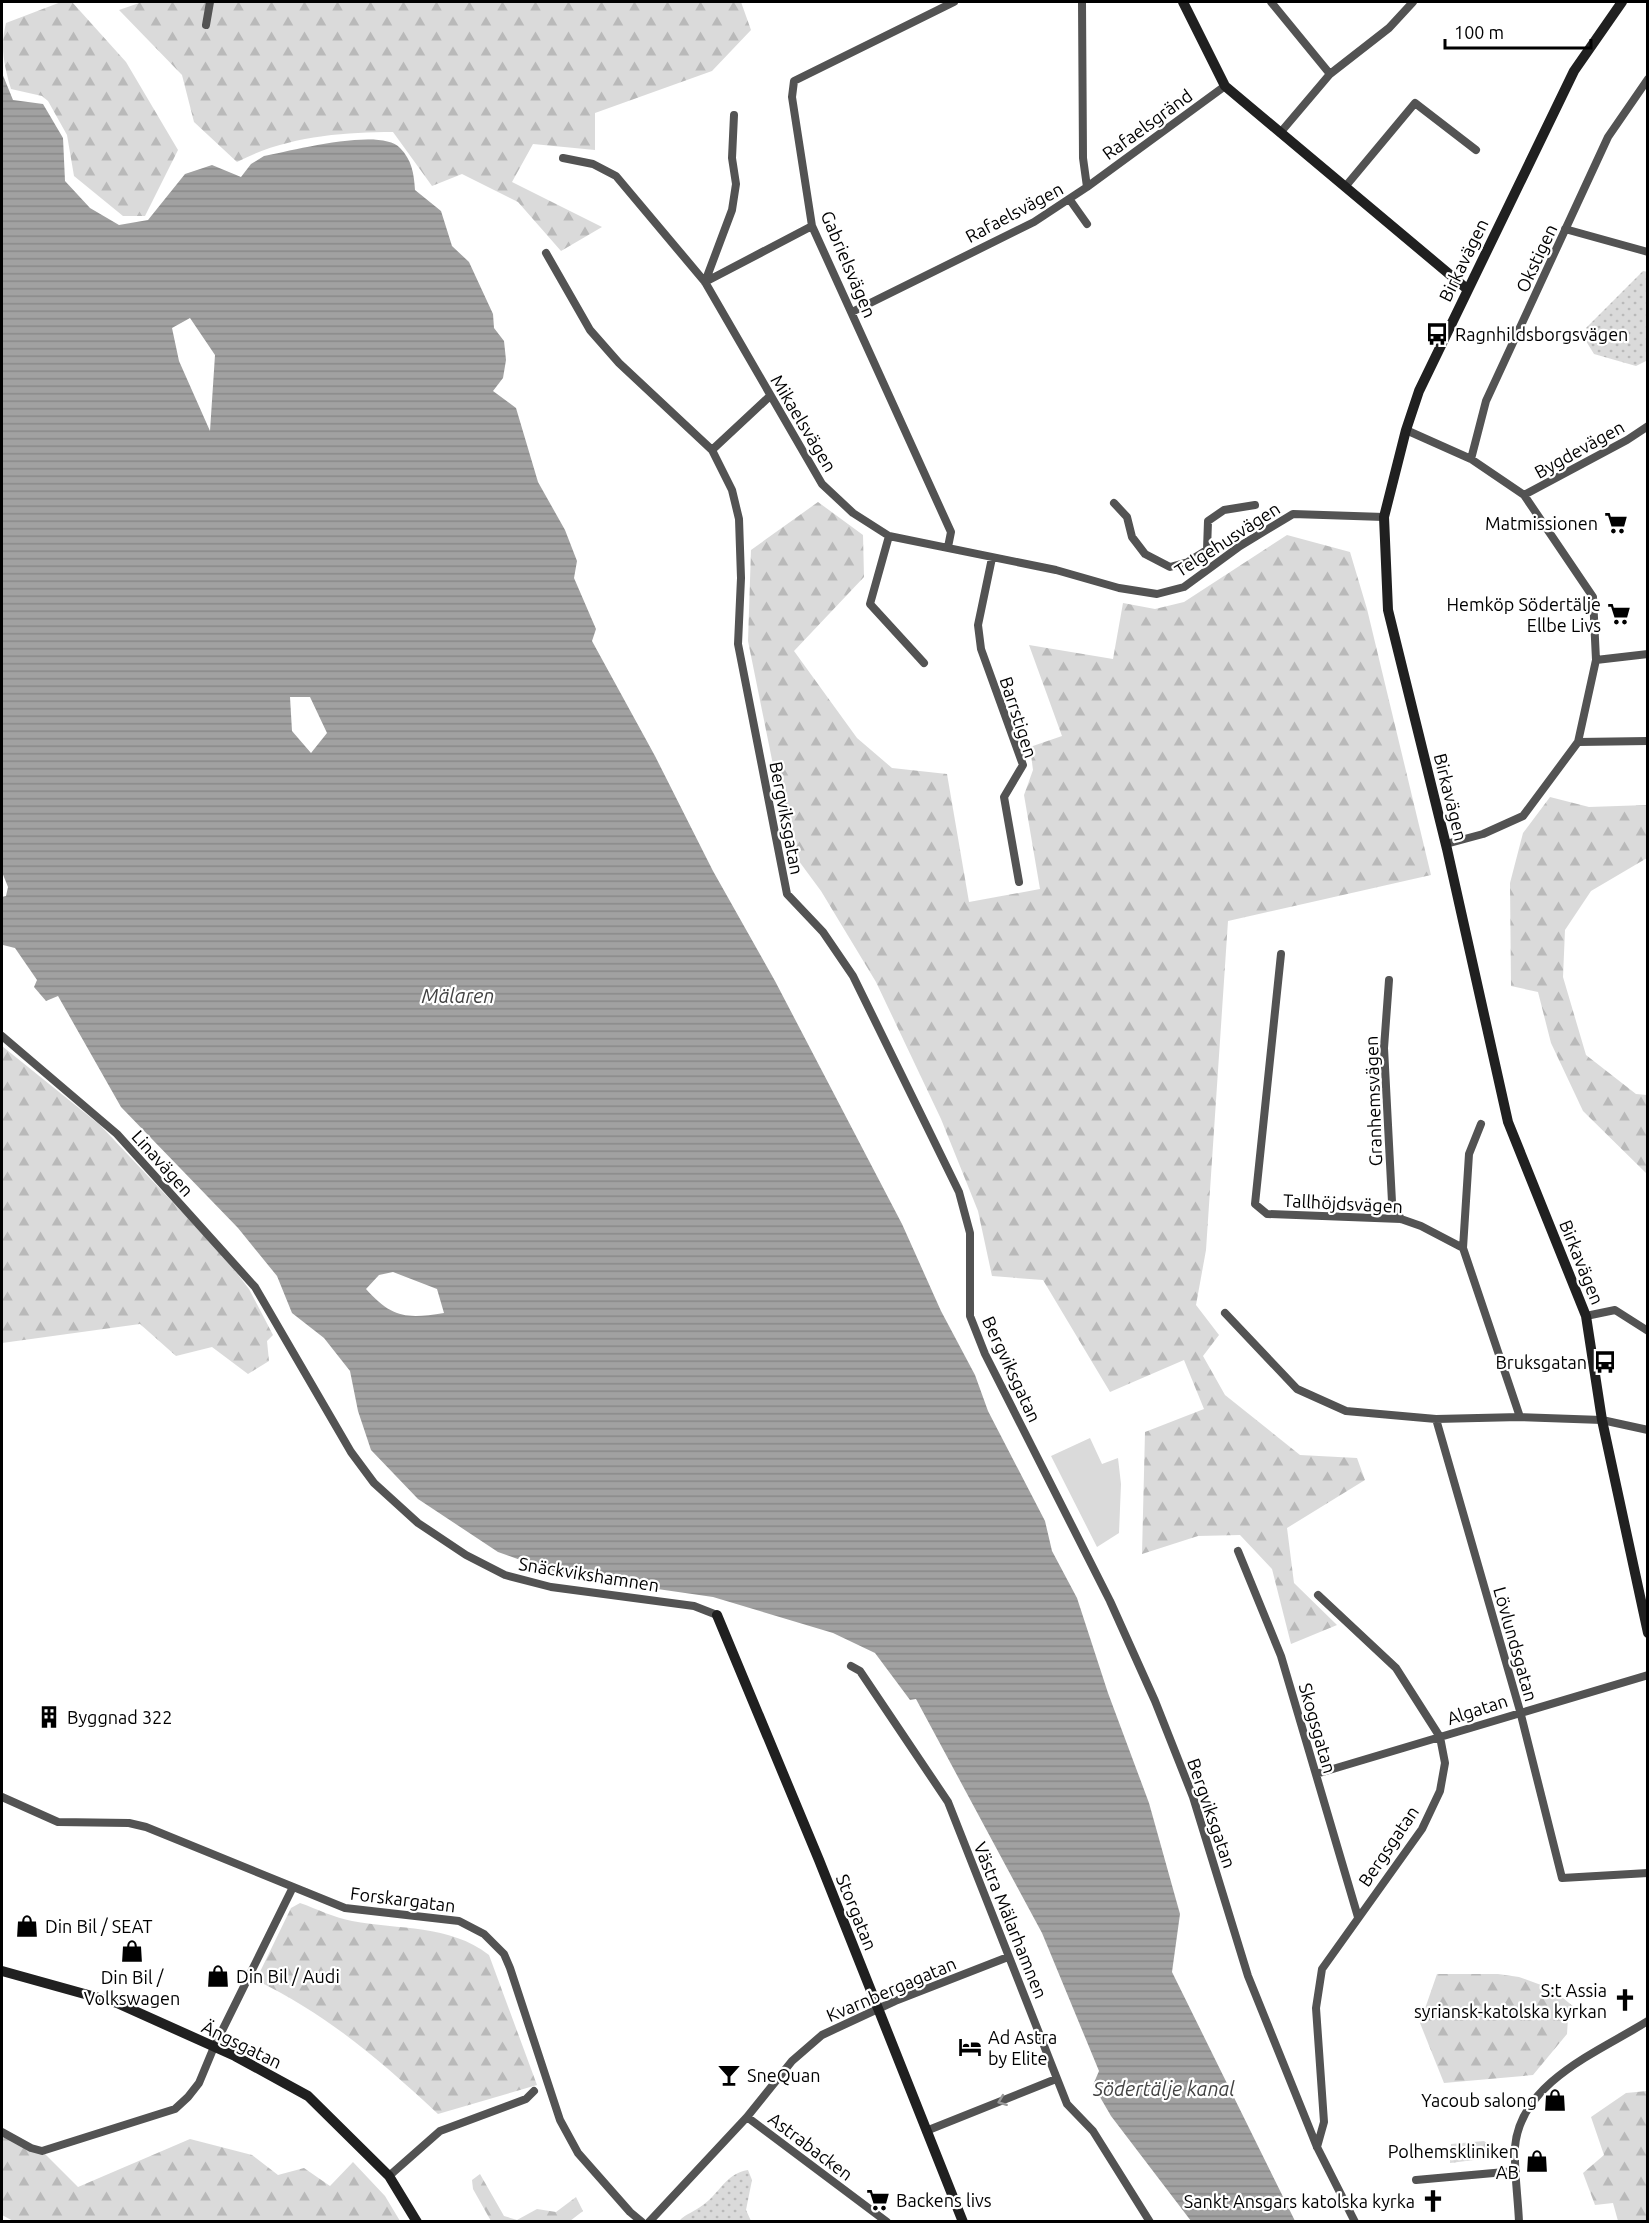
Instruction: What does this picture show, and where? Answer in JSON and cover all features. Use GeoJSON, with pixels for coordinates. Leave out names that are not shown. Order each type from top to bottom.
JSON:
{"type":"FeatureCollection","features":[{"type":"Feature","properties":{"kind":"street"},"geometry":{"type":"LineString","coordinates":[[206,26],[210,2]]}},
{"type":"Feature","properties":{"kind":"street"},"geometry":{"type":"LineString","coordinates":[[930,2],[936,10]]}},
{"type":"Feature","properties":{"kind":"street","name":"Gabrielsvägen"},"geometry":{"type":"LineString","coordinates":[[948,547],[951,532],[812,225],[792,97],[794,81],[954,2]]}},
{"type":"Feature","properties":{"kind":"street","name":"Rafaelsvägen"},"geometry":{"type":"LineString","coordinates":[[852,312],[1034,222],[1087,187],[1083,158],[1082,2]]}},
{"type":"Feature","properties":{"kind":"street"},"geometry":{"type":"LineString","coordinates":[[1183,2],[1225,86],[1467,289]]}},
{"type":"Feature","properties":{"kind":"street"},"geometry":{"type":"LineString","coordinates":[[1271,2],[1330,74]]}},
{"type":"Feature","properties":{"kind":"street"},"geometry":{"type":"LineString","coordinates":[[1280,133],[1330,74],[1389,28],[1413,2]]}},
{"type":"Feature","properties":{"kind":"street","name":"Birkavägen"},"geometry":{"type":"LineString","coordinates":[[1622,2],[1574,71],[1419,391],[1406,430],[1384,517],[1388,610],[1446,844],[1508,1122],[1586,1316],[1602,1420],[1647,1633]]}},
{"type":"Feature","properties":{"kind":"street","name":"Okstigen"},"geometry":{"type":"LineString","coordinates":[[1471,459],[1475,451],[1486,401],[1608,137],[1647,79]]}},
{"type":"Feature","properties":{"kind":"street","name":"Rafaelsgränd"},"geometry":{"type":"LineString","coordinates":[[1087,187],[1225,86]]}},
{"type":"Feature","properties":{"kind":"street"},"geometry":{"type":"LineString","coordinates":[[1345,187],[1415,103],[1476,150]]}},
{"type":"Feature","properties":{"kind":"street"},"geometry":{"type":"LineString","coordinates":[[705,282],[732,210],[736,184],[732,158],[734,115]]}},
{"type":"Feature","properties":{"kind":"street","name":"Mikaelsvägen"},"geometry":{"type":"LineString","coordinates":[[563,158],[593,164],[616,176],[705,282],[822,484],[853,513],[889,536],[948,547]]}},
{"type":"Feature","properties":{"kind":"street"},"geometry":{"type":"LineString","coordinates":[[1070,200],[1087,224]]}},
{"type":"Feature","properties":{"kind":"street"},"geometry":{"type":"LineString","coordinates":[[705,282],[812,225]]}},
{"type":"Feature","properties":{"kind":"street"},"geometry":{"type":"LineString","coordinates":[[1566,229],[1647,252]]}},
{"type":"Feature","properties":{"kind":"street","name":"Bergviksgatan"},"geometry":{"type":"LineString","coordinates":[[546,253],[598,338],[619,363],[712,450],[732,490],[739,516],[741,578],[738,644],[787,894],[824,932],[853,976],[959,1192],[970,1233],[970,1316],[985,1354],[1110,1601],[1155,1701],[1193,1797],[1248,1976],[1317,2147],[1355,2222]]}},
{"type":"Feature","properties":{"kind":"street"},"geometry":{"type":"LineString","coordinates":[[712,450],[770,396]]}},
{"type":"Feature","properties":{"kind":"street","name":"Bygdevägen"},"geometry":{"type":"LineString","coordinates":[[1524,495],[1627,440],[1647,426]]}},
{"type":"Feature","properties":{"kind":"street"},"geometry":{"type":"LineString","coordinates":[[1406,430],[1471,459],[1524,495],[1593,597],[1596,660],[1578,742],[1523,816],[1484,834],[1446,844]]}},
{"type":"Feature","properties":{"kind":"street"},"geometry":{"type":"LineString","coordinates":[[1114,503],[1127,517],[1132,537],[1145,554],[1170,567],[1188,562],[1207,550],[1208,521],[1224,510],[1255,505]]}},
{"type":"Feature","properties":{"kind":"street","name":"Telgehusvägen"},"geometry":{"type":"LineString","coordinates":[[948,547],[1056,570],[1119,588],[1157,594],[1184,587],[1240,546],[1293,514],[1384,517]]}},
{"type":"Feature","properties":{"kind":"street"},"geometry":{"type":"LineString","coordinates":[[889,536],[870,604],[924,663]]}},
{"type":"Feature","properties":{"kind":"street","name":"Barrstigen"},"geometry":{"type":"LineString","coordinates":[[992,558],[978,625],[981,649],[1023,765],[1004,796],[1019,882]]}},
{"type":"Feature","properties":{"kind":"street"},"geometry":{"type":"LineString","coordinates":[[1596,660],[1647,654]]}},
{"type":"Feature","properties":{"kind":"street"},"geometry":{"type":"LineString","coordinates":[[1578,742],[1647,741]]}},
{"type":"Feature","properties":{"kind":"street","name":"Tallhöjdsvägen"},"geometry":{"type":"LineString","coordinates":[[1281,954],[1255,1204],[1267,1214],[1401,1219],[1422,1226],[1463,1248]]}},
{"type":"Feature","properties":{"kind":"street","name":"Granhemsvägen"},"geometry":{"type":"LineString","coordinates":[[1389,980],[1384,1048],[1392,1202],[1401,1219]]}},
{"type":"Feature","properties":{"kind":"street","name":"Linavägen"},"geometry":{"type":"LineString","coordinates":[[2,1036],[117,1134],[255,1287],[279,1331]]}},
{"type":"Feature","properties":{"kind":"street"},"geometry":{"type":"LineString","coordinates":[[1481,1124],[1469,1154],[1463,1248],[1520,1417]]}},
{"type":"Feature","properties":{"kind":"street"},"geometry":{"type":"LineString","coordinates":[[1586,1316],[1615,1310],[1647,1331]]}},
{"type":"Feature","properties":{"kind":"street"},"geometry":{"type":"LineString","coordinates":[[1225,1313],[1297,1389],[1346,1412],[1436,1419],[1520,1417],[1602,1420],[1647,1430]]}},
{"type":"Feature","properties":{"kind":"street","name":"Snäckvikshamnen"},"geometry":{"type":"LineString","coordinates":[[279,1331],[336,1428],[374,1483],[418,1523],[466,1555],[505,1575],[551,1587],[693,1606],[717,1616]]}},
{"type":"Feature","properties":{"kind":"street","name":"Lövlundsgatan"},"geometry":{"type":"LineString","coordinates":[[1436,1419],[1520,1711],[1562,1878],[1647,1872]]}},
{"type":"Feature","properties":{"kind":"street","name":"Skogsgatan"},"geometry":{"type":"LineString","coordinates":[[1238,1551],[1281,1656],[1358,1917]]}},
{"type":"Feature","properties":{"kind":"street","name":"Bergsgatan"},"geometry":{"type":"LineString","coordinates":[[1317,2147],[1324,2122],[1316,2008],[1322,1969],[1422,1829],[1440,1791],[1445,1763],[1440,1737],[1396,1668],[1318,1595]]}},
{"type":"Feature","properties":{"kind":"street","name":"Storgatan"},"geometry":{"type":"LineString","coordinates":[[717,1616],[963,2222]]}},
{"type":"Feature","properties":{"kind":"street","name":"Västra Mälarhamnen"},"geometry":{"type":"LineString","coordinates":[[851,1666],[860,1671],[948,1802],[1067,2104],[1086,2121],[1139,2201],[1150,2222]]}},
{"type":"Feature","properties":{"kind":"street","name":"Algatan"},"geometry":{"type":"LineString","coordinates":[[1316,1774],[1520,1711],[1647,1675]]}},
{"type":"Feature","properties":{"kind":"street","name":"Forskargatan"},"geometry":{"type":"LineString","coordinates":[[2,1797],[58,1822],[138,1824],[345,1908],[459,1921],[474,1927],[504,1954],[514,1978],[560,2120],[578,2153],[630,2212],[642,2222]]}},
{"type":"Feature","properties":{"kind":"street"},"geometry":{"type":"LineString","coordinates":[[2,2132],[42,2151],[175,2109],[199,2083],[214,2047],[293,1887]]}},
{"type":"Feature","properties":{"kind":"street","name":"Kvarnbergagatan"},"geometry":{"type":"LineString","coordinates":[[649,2222],[747,2117],[792,2061],[822,2035],[878,2008],[1008,1957]]}},
{"type":"Feature","properties":{"kind":"street","name":"Ängsgatan"},"geometry":{"type":"LineString","coordinates":[[2,1971],[117,2003],[214,2047],[308,2096],[389,2176],[417,2222]]}},
{"type":"Feature","properties":{"kind":"street"},"geometry":{"type":"LineString","coordinates":[[1519,2222],[1515,2146],[1520,2123],[1545,2087],[1647,2021]]}},
{"type":"Feature","properties":{"kind":"street"},"geometry":{"type":"LineString","coordinates":[[1633,2030],[1647,2028]]}},
{"type":"Feature","properties":{"kind":"street"},"geometry":{"type":"LineString","coordinates":[[926,2131],[1056,2079]]}},
{"type":"Feature","properties":{"kind":"street"},"geometry":{"type":"LineString","coordinates":[[389,2176],[440,2131],[526,2099],[534,2091]]}},
{"type":"Feature","properties":{"kind":"street","name":"Astrabacken"},"geometry":{"type":"LineString","coordinates":[[747,2117],[886,2222]]}},
{"type":"Feature","properties":{"kind":"street"},"geometry":{"type":"LineString","coordinates":[[1416,2180],[1516,2171]]}},
{"type":"Feature","properties":{"kind":"green space"},"geometry":{"type":"Polygon","coordinates":[[[61,2],[72,2],[126,62],[178,150],[145,216],[123,216],[74,176],[67,135],[48,101],[42,96],[11,89],[4,56],[3,40],[6,23],[61,2]]]}},
{"type":"Feature","properties":{"kind":"green space"},"geometry":{"type":"Polygon","coordinates":[[[142,2],[741,2],[751,30],[712,71],[595,113],[595,150],[533,144],[512,182],[602,227],[561,251],[518,202],[462,174],[432,186],[393,132],[353,133],[313,138],[274,147],[237,162],[194,122],[182,75],[119,10],[142,2]]]}},
{"type":"Feature","properties":{"kind":"green space"},"geometry":{"type":"Polygon","coordinates":[[[1643,271],[1648,272],[1646,361],[1636,366],[1594,354],[1586,341],[1592,336],[1586,328],[1643,271]]]}},
{"type":"Feature","properties":{"kind":"green space"},"geometry":{"type":"Polygon","coordinates":[[[818,502],[863,535],[864,577],[794,651],[857,738],[892,768],[947,774],[969,902],[1040,889],[1024,795],[1033,770],[1030,747],[1062,736],[1029,645],[1113,659],[1123,603],[1155,609],[1184,602],[1287,535],[1350,552],[1367,609],[1431,875],[1228,921],[1206,1250],[1196,1305],[1219,1335],[1203,1356],[1225,1395],[1300,1455],[1357,1458],[1365,1480],[1287,1528],[1294,1583],[1337,1625],[1291,1644],[1272,1569],[1240,1535],[1198,1536],[1142,1554],[1145,1432],[1204,1409],[1184,1360],[1110,1392],[1043,1280],[992,1276],[978,1211],[941,1119],[876,982],[821,891],[790,849],[748,641],[751,550],[818,502]]]}},
{"type":"Feature","properties":{"kind":"green space"},"geometry":{"type":"Polygon","coordinates":[[[1550,797],[1589,807],[1647,805],[1647,858],[1591,891],[1565,930],[1563,977],[1586,1055],[1636,1094],[1647,1095],[1647,1174],[1583,1111],[1551,1043],[1538,992],[1511,986],[1510,883],[1523,833],[1550,797]]]}},
{"type":"Feature","properties":{"kind":"green space"},"geometry":{"type":"Polygon","coordinates":[[[2,1046],[100,1125],[226,1259],[249,1289],[273,1335],[267,1341],[269,1361],[248,1374],[212,1347],[176,1356],[140,1324],[2,1343],[2,1046]]]}},
{"type":"Feature","properties":{"kind":"green space"},"geometry":{"type":"Polygon","coordinates":[[[1090,1438],[1102,1464],[1118,1458],[1121,1484],[1119,1533],[1097,1547],[1051,1456],[1090,1438]]]}},
{"type":"Feature","properties":{"kind":"green space"},"geometry":{"type":"Polygon","coordinates":[[[300,1903],[352,1921],[440,1933],[474,1945],[489,1955],[537,2085],[438,2114],[352,2040],[307,2008],[256,1980],[291,1908],[300,1903]]]}},
{"type":"Feature","properties":{"kind":"green space"},"geometry":{"type":"Polygon","coordinates":[[[1437,1974],[1498,1974],[1519,1977],[1552,1989],[1574,2007],[1568,2018],[1567,2034],[1533,2075],[1444,2083],[1420,2023],[1437,1974]]]}},
{"type":"Feature","properties":{"kind":"green space"},"geometry":{"type":"Polygon","coordinates":[[[1647,2091],[1647,2221],[1618,2221],[1613,2203],[1595,2205],[1583,2173],[1604,2155],[1591,2117],[1626,2093],[1647,2091]]]}},
{"type":"Feature","properties":{"kind":"green space"},"geometry":{"type":"Polygon","coordinates":[[[2,2132],[42,2151],[78,2187],[190,2139],[252,2155],[278,2175],[304,2168],[330,2186],[353,2162],[385,2196],[400,2221],[15,2222],[2,2215],[2,2132]]]}},
{"type":"Feature","properties":{"kind":"green space"},"geometry":{"type":"Polygon","coordinates":[[[1484,2141],[1497,2151],[1498,2157],[1450,2163],[1451,2144],[1484,2141]]]}},
{"type":"Feature","properties":{"kind":"green space"},"geometry":{"type":"Polygon","coordinates":[[[748,2170],[752,2180],[746,2210],[751,2221],[679,2221],[709,2200],[734,2175],[748,2170]]]}},
{"type":"Feature","properties":{"kind":"green space"},"geometry":{"type":"Polygon","coordinates":[[[480,2174],[504,2216],[517,2220],[537,2209],[556,2212],[576,2197],[583,2211],[570,2221],[491,2221],[473,2189],[472,2180],[480,2174]]]}},
{"type":"Feature","properties":{"kind":"water","name":"Mälaren"},"geometry":{"type":"Polygon","coordinates":[[[2,73],[13,100],[43,104],[63,138],[65,181],[90,208],[119,225],[148,220],[185,174],[212,165],[241,177],[251,164],[264,156],[335,142],[375,140],[390,142],[400,148],[410,162],[415,190],[441,211],[452,246],[469,262],[493,314],[494,328],[504,341],[506,360],[503,378],[493,391],[516,408],[538,482],[565,530],[577,561],[574,578],[596,629],[592,641],[655,756],[713,871],[775,981],[902,1224],[941,1311],[975,1375],[988,1411],[1045,1521],[1052,1551],[1077,1598],[1108,1693],[1149,1803],[1180,1914],[1172,1972],[1295,2221],[1191,2221],[1111,2116],[1093,2085],[1099,2071],[1042,1933],[916,1699],[910,1700],[875,1653],[833,1633],[713,1597],[574,1577],[498,1552],[418,1499],[371,1450],[358,1411],[350,1371],[324,1338],[292,1313],[277,1276],[238,1228],[121,1107],[58,996],[46,1001],[34,987],[37,980],[15,948],[3,945],[2,897],[6,896],[8,887],[2,872],[2,73]],[[190,318],[172,328],[179,361],[210,431],[215,355],[190,318]],[[290,697],[292,731],[311,753],[327,733],[310,697],[290,697]],[[393,1272],[379,1275],[366,1289],[375,1299],[392,1311],[409,1316],[444,1313],[437,1289],[393,1272]]]}},
{"type":"Feature","properties":{"kind":"place","name":"Ragnhildsborgsvägen"},"geometry":{"type":"Point","coordinates":[1437,334]}},
{"type":"Feature","properties":{"kind":"place","name":"Matmissionen"},"geometry":{"type":"Point","coordinates":[1616,523]}},
{"type":"Feature","properties":{"kind":"place","name":"Hemköp Södertälje Ellbe Livs"},"geometry":{"type":"Point","coordinates":[1619,614]}},
{"type":"Feature","properties":{"kind":"place","name":"Bruksgatan"},"geometry":{"type":"Point","coordinates":[1605,1362]}},
{"type":"Feature","properties":{"kind":"place","name":"Byggnad 322"},"geometry":{"type":"Point","coordinates":[49,1717]}},
{"type":"Feature","properties":{"kind":"place","name":"Din Bil / SEAT"},"geometry":{"type":"Point","coordinates":[27,1926]}},
{"type":"Feature","properties":{"kind":"place","name":"Din Bil / Volkswagen"},"geometry":{"type":"Point","coordinates":[132,1951]}},
{"type":"Feature","properties":{"kind":"place","name":"Din Bil / Audi"},"geometry":{"type":"Point","coordinates":[218,1976]}},
{"type":"Feature","properties":{"kind":"place","name":"S:t Assia syriansk-katolska kyrkan"},"geometry":{"type":"Point","coordinates":[1625,2000]}},
{"type":"Feature","properties":{"kind":"place","name":"Ad Astra by Elite"},"geometry":{"type":"Point","coordinates":[970,2047]}},
{"type":"Feature","properties":{"kind":"place","name":"SneQuan"},"geometry":{"type":"Point","coordinates":[729,2075]}},
{"type":"Feature","properties":{"kind":"place","name":"Yacoub salong"},"geometry":{"type":"Point","coordinates":[1555,2100]}},
{"type":"Feature","properties":{"kind":"place","name":"Polhemskliniken AB"},"geometry":{"type":"Point","coordinates":[1537,2161]}},
{"type":"Feature","properties":{"kind":"place","name":"Backens livs"},"geometry":{"type":"Point","coordinates":[878,2200]}},
{"type":"Feature","properties":{"kind":"place","name":"Sankt Ansgars katolska kyrka"},"geometry":{"type":"Point","coordinates":[1433,2201]}},
{"type":"Feature","properties":{"kind":"water label","name":"Södertälje kanal"},"geometry":{"type":"Point","coordinates":[1164,2088]}}]}
